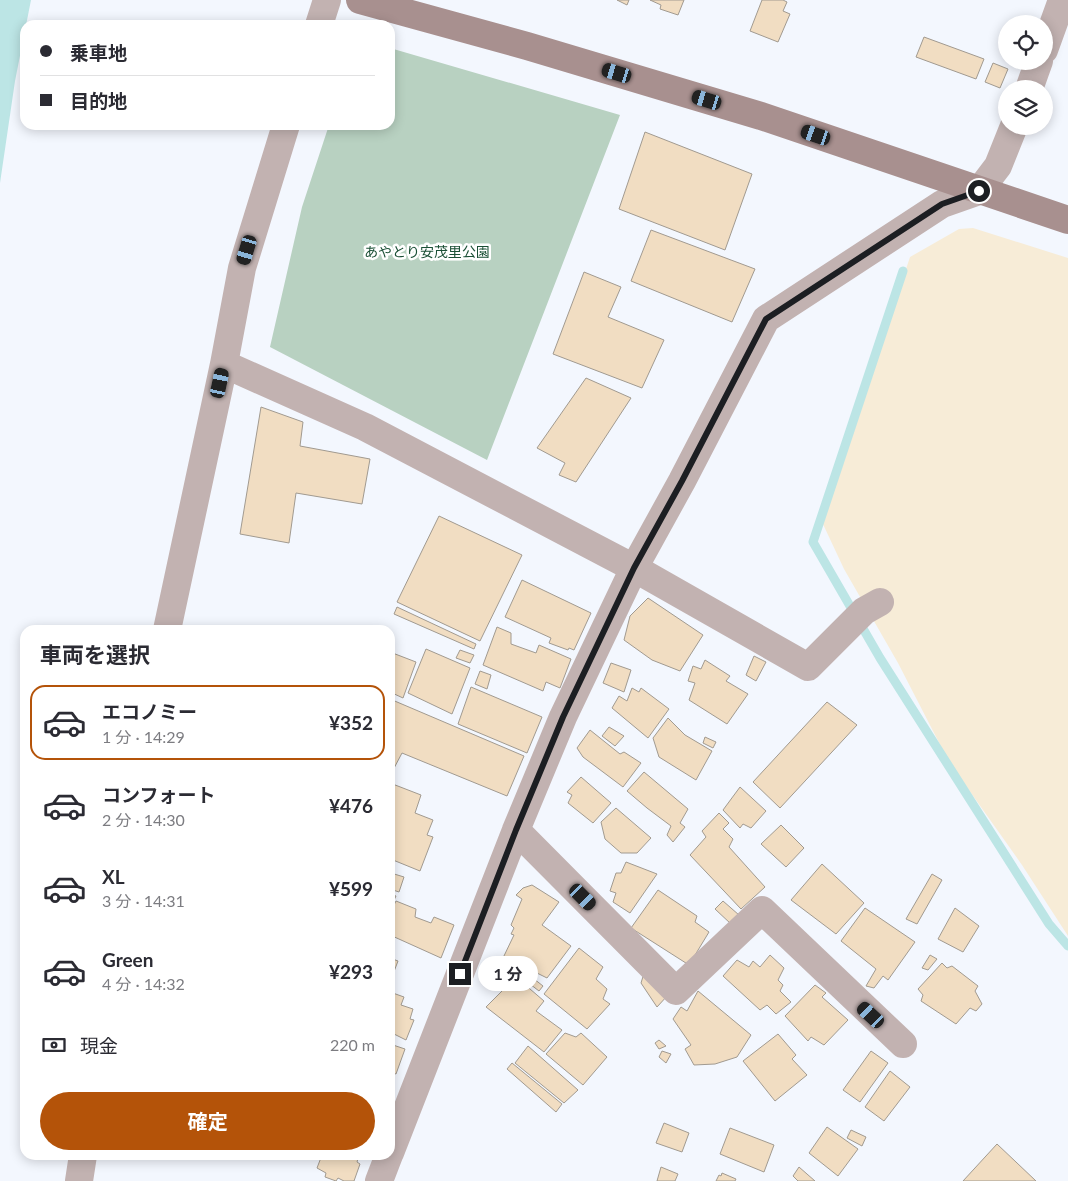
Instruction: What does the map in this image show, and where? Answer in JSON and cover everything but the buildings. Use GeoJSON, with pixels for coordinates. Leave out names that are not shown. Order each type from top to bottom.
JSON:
{"type":"FeatureCollection","features":[{"type":"Feature","properties":{"kind":"street"},"geometry":{"type":"LineString","coordinates":[[321,20],[327,0]]}},
{"type":"Feature","properties":{"kind":"street"},"geometry":{"type":"LineString","coordinates":[[360,0],[527,46],[761,116],[1068,220]]}},
{"type":"Feature","properties":{"kind":"street"},"geometry":{"type":"LineString","coordinates":[[1053,25],[1062,0]]}},
{"type":"Feature","properties":{"kind":"street"},"geometry":{"type":"LineString","coordinates":[[168,625],[224,364],[242,268],[284,130]]}},
{"type":"Feature","properties":{"kind":"street"},"geometry":{"type":"LineString","coordinates":[[395,1141],[516,830],[563,717],[634,568],[682,481],[766,319],[942,204],[979,191],[998,166],[1010,135]]}},
{"type":"Feature","properties":{"kind":"street"},"geometry":{"type":"LineString","coordinates":[[224,364],[365,427],[634,568],[808,666],[865,612]]}},
{"type":"Feature","properties":{"kind":"street"},"geometry":{"type":"LineString","coordinates":[[516,830],[676,991],[762,910],[902,1044]]}},
{"type":"Feature","properties":{"kind":"street"},"geometry":{"type":"LineString","coordinates":[[79,1181],[82,1160]]}},
{"type":"Feature","properties":{"kind":"street"},"geometry":{"type":"LineString","coordinates":[[379,1181],[388,1160]]}},
{"type":"Feature","properties":{"kind":"shaded area"},"geometry":{"type":"Polygon","coordinates":[[[0,0],[31,0],[27,20],[20,20],[20,56],[0,183],[0,0]]]}},
{"type":"Feature","properties":{"kind":"shaded area"},"geometry":{"type":"Polygon","coordinates":[[[973,228],[1068,258],[1068,936],[1022,865],[949,762],[898,663],[844,569],[822,522],[910,257],[959,229],[973,228]]]}},
{"type":"Feature","properties":{"kind":"green space","name":"あやとり安茂里公園"},"geometry":{"type":"Polygon","coordinates":[[[395,49],[620,115],[487,460],[270,347],[302,207],[327,130],[395,130],[395,49]]]}},
{"type":"Feature","properties":{"kind":"waterway"},"geometry":{"type":"LineString","coordinates":[[903,271],[813,542],[880,658],[1049,924],[1068,946]]}},
{"type":"Feature","properties":{"kind":"route"},"geometry":{"type":"LineString","coordinates":[[460,974],[516,830],[563,717],[634,568],[682,481],[766,319],[942,204],[979,191]]}}]}
